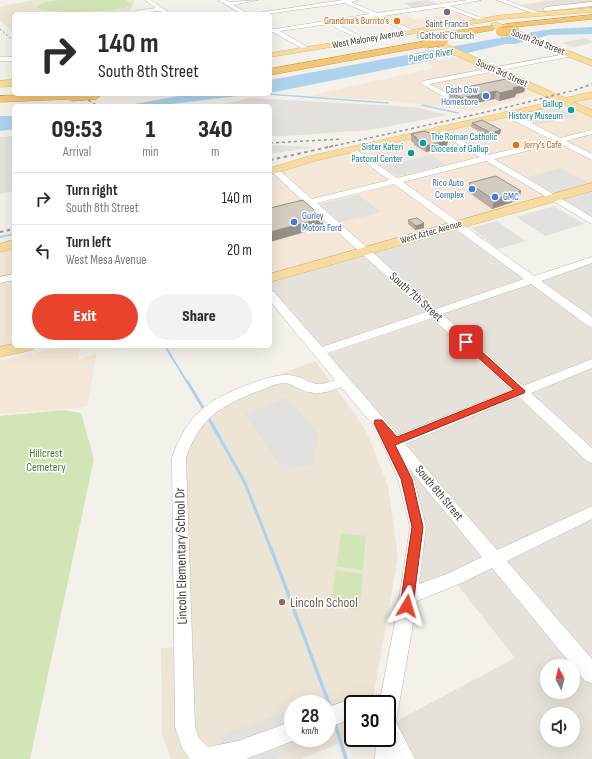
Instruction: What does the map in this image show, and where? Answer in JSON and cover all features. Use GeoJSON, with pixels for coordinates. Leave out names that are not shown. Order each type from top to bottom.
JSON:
{"type":"FeatureCollection","features":[{"type":"Feature","properties":{"kind":"highway"},"geometry":{"type":"LineString","coordinates":[[272,65],[415,36],[444,44],[502,29],[592,17]]}},
{"type":"Feature","properties":{"kind":"highway"},"geometry":{"type":"LineString","coordinates":[[272,72],[490,28],[516,32],[592,21]]}},
{"type":"Feature","properties":{"kind":"highway"},"geometry":{"type":"LineString","coordinates":[[0,94],[12,94]]}},
{"type":"Feature","properties":{"kind":"highway"},"geometry":{"type":"LineString","coordinates":[[0,99],[71,96]]}},
{"type":"Feature","properties":{"kind":"main road","name":"West Maloney Avenue"},"geometry":{"type":"LineString","coordinates":[[272,55],[364,40],[415,36],[483,20],[537,13],[592,10]]}},
{"type":"Feature","properties":{"kind":"main road","name":"South 2nd Street"},"geometry":{"type":"LineString","coordinates":[[483,20],[592,63]]}},
{"type":"Feature","properties":{"kind":"main road","name":"South 3rd Street"},"geometry":{"type":"LineString","coordinates":[[415,36],[444,44],[463,55],[592,114]]}},
{"type":"Feature","properties":{"kind":"main road"},"geometry":{"type":"LineString","coordinates":[[0,84],[12,84]]}},
{"type":"Feature","properties":{"kind":"main road"},"geometry":{"type":"LineString","coordinates":[[272,171],[310,159],[352,149],[592,95]]}},
{"type":"Feature","properties":{"kind":"main road","name":"West Aztec Avenue"},"geometry":{"type":"LineString","coordinates":[[272,277],[592,187]]}},
{"type":"Feature","properties":{"kind":"main road"},"geometry":{"type":"LineString","coordinates":[[0,248],[12,245]]}},
{"type":"Feature","properties":{"kind":"main road"},"geometry":{"type":"LineString","coordinates":[[0,352],[17,348]]}},
{"type":"Feature","properties":{"kind":"street"},"geometry":{"type":"LineString","coordinates":[[148,0],[165,12]]}},
{"type":"Feature","properties":{"kind":"street"},"geometry":{"type":"LineString","coordinates":[[221,0],[242,12]]}},
{"type":"Feature","properties":{"kind":"street"},"geometry":{"type":"LineString","coordinates":[[227,4],[255,0]]}},
{"type":"Feature","properties":{"kind":"street"},"geometry":{"type":"LineString","coordinates":[[270,12],[356,0]]}},
{"type":"Feature","properties":{"kind":"street"},"geometry":{"type":"LineString","coordinates":[[432,0],[483,20]]}},
{"type":"Feature","properties":{"kind":"street"},"geometry":{"type":"LineString","coordinates":[[272,30],[478,0]]}},
{"type":"Feature","properties":{"kind":"street"},"geometry":{"type":"LineString","coordinates":[[500,0],[537,13]]}},
{"type":"Feature","properties":{"kind":"street"},"geometry":{"type":"LineString","coordinates":[[288,1],[364,40]]}},
{"type":"Feature","properties":{"kind":"street"},"geometry":{"type":"LineString","coordinates":[[345,1],[378,15],[415,36]]}},
{"type":"Feature","properties":{"kind":"street"},"geometry":{"type":"LineString","coordinates":[[546,8],[592,4]]}},
{"type":"Feature","properties":{"kind":"street"},"geometry":{"type":"LineString","coordinates":[[137,12],[160,9]]}},
{"type":"Feature","properties":{"kind":"street"},"geometry":{"type":"LineString","coordinates":[[272,30],[307,49]]}},
{"type":"Feature","properties":{"kind":"street"},"geometry":{"type":"LineString","coordinates":[[446,96],[423,83],[571,55]]}},
{"type":"Feature","properties":{"kind":"street"},"geometry":{"type":"LineString","coordinates":[[0,59],[12,59]]}},
{"type":"Feature","properties":{"kind":"street"},"geometry":{"type":"LineString","coordinates":[[508,114],[592,157]]}},
{"type":"Feature","properties":{"kind":"street"},"geometry":{"type":"LineString","coordinates":[[439,129],[592,221]]}},
{"type":"Feature","properties":{"kind":"street"},"geometry":{"type":"LineString","coordinates":[[272,212],[592,132]]}},
{"type":"Feature","properties":{"kind":"street"},"geometry":{"type":"LineString","coordinates":[[352,149],[592,322]]}},
{"type":"Feature","properties":{"kind":"street","name":"South 7th Street"},"geometry":{"type":"LineString","coordinates":[[272,171],[310,202],[365,251],[592,457]]}},
{"type":"Feature","properties":{"kind":"street"},"geometry":{"type":"LineString","coordinates":[[318,352],[592,260]]}},
{"type":"Feature","properties":{"kind":"street"},"geometry":{"type":"LineString","coordinates":[[0,280],[12,277]]}},
{"type":"Feature","properties":{"kind":"street","name":"South 8th Street"},"geometry":{"type":"LineString","coordinates":[[272,296],[592,674]]}},
{"type":"Feature","properties":{"kind":"street"},"geometry":{"type":"LineString","coordinates":[[395,442],[592,362]]}},
{"type":"Feature","properties":{"kind":"street","name":"Lincoln Elementary School Dr"},"geometry":{"type":"LineString","coordinates":[[284,734],[223,756],[208,757],[196,751],[188,741],[185,727],[178,458],[188,434],[196,421],[226,398],[270,382],[287,379],[313,389],[332,386],[343,381]]}},
{"type":"Feature","properties":{"kind":"street"},"geometry":{"type":"LineString","coordinates":[[379,423],[406,479],[418,527],[408,596],[386,695]]}},
{"type":"Feature","properties":{"kind":"street"},"geometry":{"type":"LineString","coordinates":[[408,596],[453,579],[592,512]]}},
{"type":"Feature","properties":{"kind":"street"},"geometry":{"type":"LineString","coordinates":[[396,743],[405,759]]}},
{"type":"Feature","properties":{"kind":"street"},"geometry":{"type":"LineString","coordinates":[[385,759],[386,747]]}},
{"type":"Feature","properties":{"kind":"shaded area"},"geometry":{"type":"Polygon","coordinates":[[[34,0],[134,0],[131,12],[12,12],[12,31],[0,20],[0,7],[34,0]]]}},
{"type":"Feature","properties":{"kind":"shaded area"},"geometry":{"type":"Polygon","coordinates":[[[427,0],[438,4],[414,8],[403,3],[427,0]]]}},
{"type":"Feature","properties":{"kind":"shaded area"},"geometry":{"type":"Polygon","coordinates":[[[553,0],[592,0],[592,7],[537,11],[520,5],[553,0]]]}},
{"type":"Feature","properties":{"kind":"shaded area"},"geometry":{"type":"Polygon","coordinates":[[[397,12],[415,20],[462,12],[483,20],[413,32],[378,15],[397,12]]]}},
{"type":"Feature","properties":{"kind":"shaded area"},"geometry":{"type":"Polygon","coordinates":[[[585,38],[592,41],[592,43],[574,47],[562,43],[585,38]]]}},
{"type":"Feature","properties":{"kind":"shaded area"},"geometry":{"type":"Polygon","coordinates":[[[460,57],[541,94],[473,111],[395,101],[308,96],[434,68],[426,62],[460,57]]]}},
{"type":"Feature","properties":{"kind":"shaded area"},"geometry":{"type":"Polygon","coordinates":[[[592,95],[592,221],[553,198],[272,277],[272,172],[592,95]]]}},
{"type":"Feature","properties":{"kind":"shaded area"},"geometry":{"type":"Polygon","coordinates":[[[251,98],[415,107],[448,115],[370,130],[272,136],[272,104],[222,104],[251,98]]]}},
{"type":"Feature","properties":{"kind":"shaded area"},"geometry":{"type":"Polygon","coordinates":[[[559,108],[576,116],[536,125],[520,117],[559,108]]]}},
{"type":"Feature","properties":{"kind":"shaded area"},"geometry":{"type":"Polygon","coordinates":[[[12,136],[12,191],[0,194],[0,137],[12,136]]]}},
{"type":"Feature","properties":{"kind":"shaded area"},"geometry":{"type":"Polygon","coordinates":[[[272,145],[313,147],[272,154],[272,145]]]}},
{"type":"Feature","properties":{"kind":"shaded area"},"geometry":{"type":"Polygon","coordinates":[[[432,155],[446,165],[397,176],[383,166],[432,155]]]}},
{"type":"Feature","properties":{"kind":"shaded area"},"geometry":{"type":"Polygon","coordinates":[[[561,168],[589,183],[554,193],[527,177],[561,168]]]}},
{"type":"Feature","properties":{"kind":"shaded area"},"geometry":{"type":"Polygon","coordinates":[[[592,192],[592,216],[564,200],[592,192]]]}},
{"type":"Feature","properties":{"kind":"shaded area"},"geometry":{"type":"Polygon","coordinates":[[[359,195],[381,212],[338,223],[318,205],[359,195]]]}},
{"type":"Feature","properties":{"kind":"shaded area"},"geometry":{"type":"Polygon","coordinates":[[[554,206],[584,224],[545,236],[516,217],[554,206]]]}},
{"type":"Feature","properties":{"kind":"shaded area"},"geometry":{"type":"Polygon","coordinates":[[[497,221],[526,241],[498,249],[471,228],[497,221]]]}},
{"type":"Feature","properties":{"kind":"shaded area"},"geometry":{"type":"Polygon","coordinates":[[[460,227],[533,280],[592,260],[592,759],[393,759],[391,747],[396,747],[396,721],[515,658],[453,579],[408,596],[418,527],[379,423],[272,296],[272,280],[460,227]]]}},
{"type":"Feature","properties":{"kind":"shaded area"},"geometry":{"type":"Polygon","coordinates":[[[12,245],[12,347],[0,352],[0,248],[12,245]]]}},
{"type":"Feature","properties":{"kind":"shaded area"},"geometry":{"type":"Polygon","coordinates":[[[403,250],[428,271],[403,279],[379,257],[403,250]]]}},
{"type":"Feature","properties":{"kind":"shaded area"},"geometry":{"type":"Polygon","coordinates":[[[55,348],[80,348],[78,360],[97,353],[87,407],[0,414],[0,361],[55,348]]]}},
{"type":"Feature","properties":{"kind":"shaded area","name":"Lincoln School"},"geometry":{"type":"Polygon","coordinates":[[[315,361],[355,414],[367,433],[388,486],[398,557],[374,695],[344,695],[344,742],[336,745],[336,695],[284,695],[284,747],[330,747],[300,759],[171,759],[162,734],[161,648],[175,647],[172,464],[179,439],[186,426],[207,405],[222,396],[315,361]]]}},
{"type":"Feature","properties":{"kind":"shaded area"},"geometry":{"type":"Polygon","coordinates":[[[287,397],[319,434],[312,465],[283,470],[245,414],[287,397]]]}},
{"type":"Feature","properties":{"kind":"shaded area"},"geometry":{"type":"Polygon","coordinates":[[[284,712],[284,747],[306,747],[274,759],[226,759],[219,736],[284,712]]]}},
{"type":"Feature","properties":{"kind":"green space"},"geometry":{"type":"Polygon","coordinates":[[[59,0],[125,0],[132,4],[127,7],[116,9],[85,12],[43,10],[37,7],[45,2],[59,0]]]}},
{"type":"Feature","properties":{"kind":"green space","name":"Hillcrest Cemetery"},"geometry":{"type":"Polygon","coordinates":[[[62,410],[81,413],[94,459],[30,759],[0,759],[0,416],[62,410]]]}},
{"type":"Feature","properties":{"kind":"green space"},"geometry":{"type":"Polygon","coordinates":[[[341,533],[366,536],[363,570],[336,566],[341,533]]]}},
{"type":"Feature","properties":{"kind":"green space"},"geometry":{"type":"Polygon","coordinates":[[[336,570],[363,574],[359,610],[331,606],[336,570]]]}},
{"type":"Feature","properties":{"kind":"water","name":"Puerco River"},"geometry":{"type":"Polygon","coordinates":[[[592,27],[592,34],[549,35],[515,44],[506,44],[272,93],[272,80],[553,29],[592,27]]]}},
{"type":"Feature","properties":{"kind":"water"},"geometry":{"type":"Polygon","coordinates":[[[179,96],[238,96],[171,104],[134,104],[179,96]]]}},
{"type":"Feature","properties":{"kind":"water"},"geometry":{"type":"Polygon","coordinates":[[[0,116],[12,116],[12,129],[0,131],[0,116]]]}},
{"type":"Feature","properties":{"kind":"building"},"geometry":{"type":"Polygon","coordinates":[[[511,78],[526,85],[500,93],[496,91],[462,98],[450,92],[452,90],[511,78]]]}},
{"type":"Feature","properties":{"kind":"building"},"geometry":{"type":"Polygon","coordinates":[[[482,120],[501,130],[491,133],[472,123],[482,120]]]}},
{"type":"Feature","properties":{"kind":"building"},"geometry":{"type":"Polygon","coordinates":[[[425,131],[429,133],[437,132],[448,140],[426,146],[411,134],[425,131]]]}},
{"type":"Feature","properties":{"kind":"building"},"geometry":{"type":"Polygon","coordinates":[[[496,176],[521,191],[494,200],[469,183],[496,176]]]}},
{"type":"Feature","properties":{"kind":"building"},"geometry":{"type":"Polygon","coordinates":[[[303,200],[323,218],[272,231],[272,208],[303,200]]]}},
{"type":"Feature","properties":{"kind":"building"},"geometry":{"type":"Polygon","coordinates":[[[417,218],[424,223],[416,226],[408,220],[417,218]]]}},
{"type":"Feature","properties":{"kind":"waterway"},"geometry":{"type":"LineString","coordinates":[[272,94],[388,103]]}},
{"type":"Feature","properties":{"kind":"waterway"},"geometry":{"type":"LineString","coordinates":[[422,105],[458,113]]}},
{"type":"Feature","properties":{"kind":"waterway"},"geometry":{"type":"LineString","coordinates":[[0,237],[12,234]]}},
{"type":"Feature","properties":{"kind":"waterway"},"geometry":{"type":"LineString","coordinates":[[166,348],[187,382]]}},
{"type":"Feature","properties":{"kind":"waterway"},"geometry":{"type":"LineString","coordinates":[[187,381],[205,411]]}},
{"type":"Feature","properties":{"kind":"waterway"},"geometry":{"type":"LineString","coordinates":[[208,417],[245,483],[271,549]]}},
{"type":"Feature","properties":{"kind":"waterway"},"geometry":{"type":"LineString","coordinates":[[271,548],[326,695]]}},
{"type":"Feature","properties":{"kind":"waterway"},"geometry":{"type":"LineString","coordinates":[[336,726],[346,759]]}},
{"type":"Feature","properties":{"kind":"railway"},"geometry":{"type":"LineString","coordinates":[[0,29],[12,39]]}},
{"type":"Feature","properties":{"kind":"railway"},"geometry":{"type":"LineString","coordinates":[[329,147],[504,108],[575,90],[592,84]]}},
{"type":"Feature","properties":{"kind":"railway"},"geometry":{"type":"LineString","coordinates":[[81,96],[95,104]]}},
{"type":"Feature","properties":{"kind":"railway"},"geometry":{"type":"LineString","coordinates":[[272,143],[342,139]]}},
{"type":"Feature","properties":{"kind":"railway"},"geometry":{"type":"LineString","coordinates":[[272,160],[333,146]]}},
{"type":"Feature","properties":{"kind":"railway"},"geometry":{"type":"LineString","coordinates":[[0,232],[12,229]]}},
{"type":"Feature","properties":{"kind":"place","name":"Saint Francis Catholic Church"},"geometry":{"type":"Point","coordinates":[447,12]}},
{"type":"Feature","properties":{"kind":"place","name":"Grandma’s Burrito’s"},"geometry":{"type":"Point","coordinates":[397,21]}},
{"type":"Feature","properties":{"kind":"place","name":"Cash Cow Homestore"},"geometry":{"type":"Point","coordinates":[486,96]}},
{"type":"Feature","properties":{"kind":"place","name":"Gallup History Museum"},"geometry":{"type":"Point","coordinates":[571,110]}},
{"type":"Feature","properties":{"kind":"place","name":"The Roman Catholic Diocese of Gallup"},"geometry":{"type":"Point","coordinates":[423,143]}},
{"type":"Feature","properties":{"kind":"place","name":"Jerry's Cafe"},"geometry":{"type":"Point","coordinates":[516,145]}},
{"type":"Feature","properties":{"kind":"place","name":"Sister Kateri Pastoral Center"},"geometry":{"type":"Point","coordinates":[411,153]}},
{"type":"Feature","properties":{"kind":"place","name":"Rico Auto Complex"},"geometry":{"type":"Point","coordinates":[472,189]}},
{"type":"Feature","properties":{"kind":"place","name":"GMC"},"geometry":{"type":"Point","coordinates":[495,197]}},
{"type":"Feature","properties":{"kind":"place","name":"Gurley Motors Ford"},"geometry":{"type":"Point","coordinates":[294,222]}},
{"type":"Feature","properties":{"kind":"place","name":"Lincoln School"},"geometry":{"type":"Point","coordinates":[282,602]}},
{"type":"Feature","properties":{"kind":"route"},"geometry":{"type":"LineString","coordinates":[[407,606],[418,527],[406,479],[379,423],[395,442],[521,391],[466,342]]}}]}
